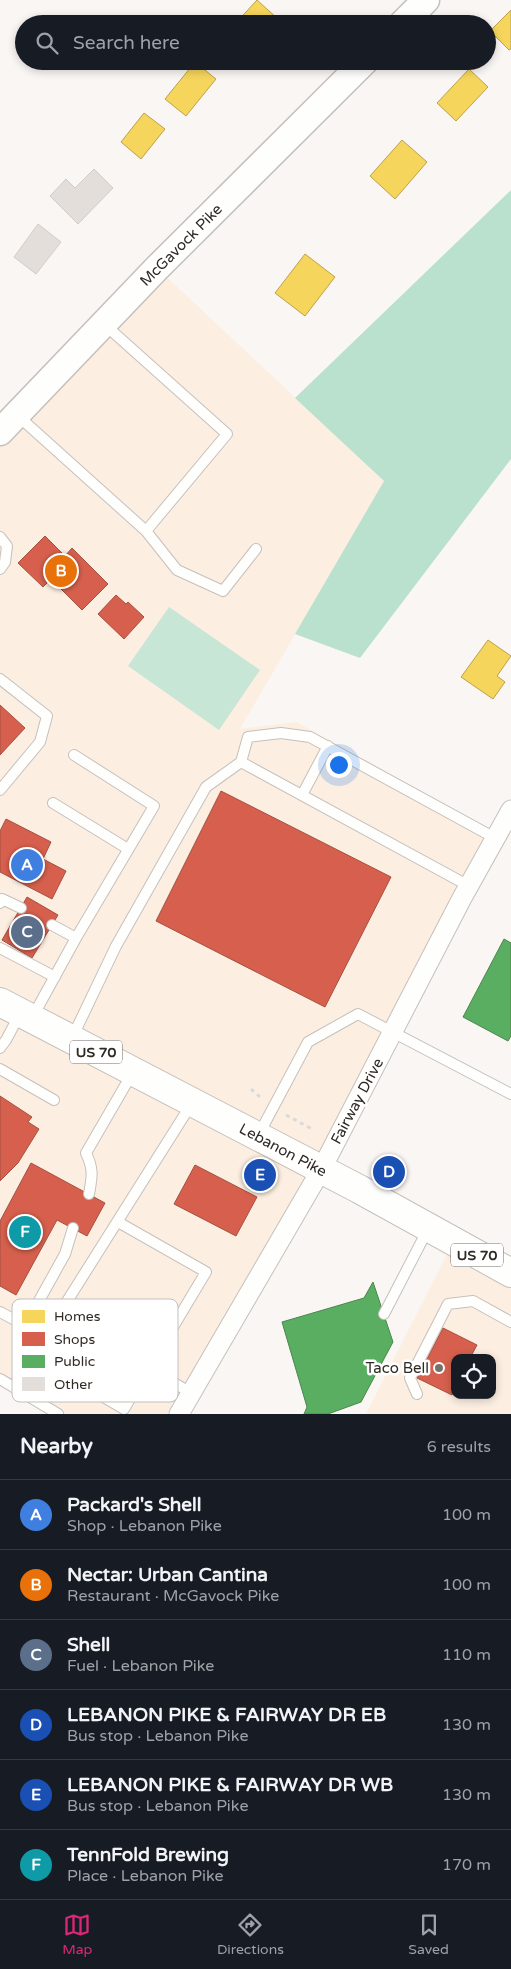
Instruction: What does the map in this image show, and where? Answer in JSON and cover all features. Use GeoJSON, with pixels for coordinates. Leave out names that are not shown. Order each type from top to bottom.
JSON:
{"type":"FeatureCollection","features":[{"type":"Feature","properties":{"kind":"main road"},"geometry":{"type":"LineString","coordinates":[[411,15],[426,0]]}},
{"type":"Feature","properties":{"kind":"main road","name":"McGavock Pike"},"geometry":{"type":"LineString","coordinates":[[8,423],[164,261],[357,70]]}},
{"type":"Feature","properties":{"kind":"main road","name":"Lebanon Pike"},"geometry":{"type":"LineString","coordinates":[[18,1011],[321,1170],[511,1273]]}},
{"type":"Feature","properties":{"kind":"street","name":"Fairway Drive"},"geometry":{"type":"LineString","coordinates":[[179,1414],[321,1170],[469,886],[511,810]]}},
{"type":"Feature","properties":{"kind":"lane"},"geometry":{"type":"LineString","coordinates":[[104,324],[227,434],[146,531]]}},
{"type":"Feature","properties":{"kind":"lane"},"geometry":{"type":"LineString","coordinates":[[8,423],[146,531],[177,570],[223,590],[256,549]]}},
{"type":"Feature","properties":{"kind":"lane"},"geometry":{"type":"LineString","coordinates":[[0,537],[7,546],[5,562],[0,569]]}},
{"type":"Feature","properties":{"kind":"lane"},"geometry":{"type":"LineString","coordinates":[[0,679],[47,716],[40,742],[0,790]]}},
{"type":"Feature","properties":{"kind":"lane"},"geometry":{"type":"LineString","coordinates":[[71,1038],[116,946],[206,787],[241,762],[248,737],[281,733],[310,737],[495,838]]}},
{"type":"Feature","properties":{"kind":"lane"},"geometry":{"type":"LineString","coordinates":[[302,796],[328,746]]}},
{"type":"Feature","properties":{"kind":"lane"},"geometry":{"type":"LineString","coordinates":[[0,1048],[6,1040],[18,1011],[55,977],[154,806],[74,755]]}},
{"type":"Feature","properties":{"kind":"lane"},"geometry":{"type":"LineString","coordinates":[[241,762],[469,886]]}},
{"type":"Feature","properties":{"kind":"lane"},"geometry":{"type":"LineString","coordinates":[[53,803],[128,850]]}},
{"type":"Feature","properties":{"kind":"lane"},"geometry":{"type":"LineString","coordinates":[[0,903],[2,899],[21,908]]}},
{"type":"Feature","properties":{"kind":"lane"},"geometry":{"type":"LineString","coordinates":[[52,925],[76,938]]}},
{"type":"Feature","properties":{"kind":"lane"},"geometry":{"type":"LineString","coordinates":[[0,948],[55,977]]}},
{"type":"Feature","properties":{"kind":"lane"},"geometry":{"type":"LineString","coordinates":[[257,1136],[308,1042],[358,1014],[511,1094]]}},
{"type":"Feature","properties":{"kind":"lane"},"geometry":{"type":"LineString","coordinates":[[0,1069],[54,1100]]}},
{"type":"Feature","properties":{"kind":"lane"},"geometry":{"type":"LineString","coordinates":[[89,1194],[93,1175],[92,1166],[86,1153],[133,1071]]}},
{"type":"Feature","properties":{"kind":"lane"},"geometry":{"type":"LineString","coordinates":[[69,1299],[193,1102]]}},
{"type":"Feature","properties":{"kind":"lane"},"geometry":{"type":"LineString","coordinates":[[118,1222],[206,1272],[178,1319]]}},
{"type":"Feature","properties":{"kind":"lane"},"geometry":{"type":"LineString","coordinates":[[41,1299],[65,1254],[72,1228]]}},
{"type":"Feature","properties":{"kind":"lane"},"geometry":{"type":"LineString","coordinates":[[384,1314],[429,1228]]}},
{"type":"Feature","properties":{"kind":"lane"},"geometry":{"type":"LineString","coordinates":[[417,1394],[410,1378],[448,1304],[473,1301],[511,1322]]}},
{"type":"Feature","properties":{"kind":"lane"},"geometry":{"type":"LineString","coordinates":[[0,1312],[12,1318]]}},
{"type":"Feature","properties":{"kind":"lane"},"geometry":{"type":"LineString","coordinates":[[0,1379],[12,1386]]}},
{"type":"Feature","properties":{"kind":"lane"},"geometry":{"type":"LineString","coordinates":[[178,1385],[191,1393]]}},
{"type":"Feature","properties":{"kind":"lane"},"geometry":{"type":"LineString","coordinates":[[38,1402],[58,1414]]}},
{"type":"Feature","properties":{"kind":"lane"},"geometry":{"type":"LineString","coordinates":[[112,1402],[124,1409],[128,1402]]}},
{"type":"Feature","properties":{"kind":"shaded area"},"geometry":{"type":"Polygon","coordinates":[[[157,268],[384,481],[240,729],[296,722],[498,833],[179,1414],[58,1414],[38,1402],[178,1402],[178,1299],[12,1299],[12,1386],[0,1379],[0,434],[157,268]]]}},
{"type":"Feature","properties":{"kind":"shaded area"},"geometry":{"type":"Polygon","coordinates":[[[453,1242],[511,1273],[511,1414],[366,1414],[453,1242]]]}},
{"type":"Feature","properties":{"kind":"green space"},"geometry":{"type":"Polygon","coordinates":[[[511,190],[511,459],[360,658],[295,634],[384,481],[295,398],[511,190]]]}},
{"type":"Feature","properties":{"kind":"green space"},"geometry":{"type":"Polygon","coordinates":[[[169,607],[260,670],[219,730],[128,666],[169,607]]]}},
{"type":"Feature","properties":{"kind":"building: Homes"},"geometry":{"type":"Polygon","coordinates":[[[257,0],[274,15],[243,15],[257,0]]]}},
{"type":"Feature","properties":{"kind":"building: Homes"},"geometry":{"type":"Polygon","coordinates":[[[511,10],[511,49],[509,50],[496,37],[496,25],[511,10]]]}},
{"type":"Feature","properties":{"kind":"building: Homes"},"geometry":{"type":"Polygon","coordinates":[[[189,70],[205,70],[216,79],[186,116],[165,99],[189,70]]]}},
{"type":"Feature","properties":{"kind":"building: Homes"},"geometry":{"type":"Polygon","coordinates":[[[468,70],[488,87],[456,121],[437,103],[468,70]]]}},
{"type":"Feature","properties":{"kind":"building: Homes"},"geometry":{"type":"Polygon","coordinates":[[[144,113],[165,129],[141,159],[121,142],[144,113]]]}},
{"type":"Feature","properties":{"kind":"building: Homes"},"geometry":{"type":"Polygon","coordinates":[[[402,140],[427,162],[395,199],[370,176],[402,140]]]}},
{"type":"Feature","properties":{"kind":"building: Homes"},"geometry":{"type":"Polygon","coordinates":[[[305,254],[335,277],[305,316],[275,293],[305,254]]]}},
{"type":"Feature","properties":{"kind":"building: Homes"},"geometry":{"type":"Polygon","coordinates":[[[488,640],[511,656],[497,676],[505,682],[493,699],[461,677],[488,640]]]}},
{"type":"Feature","properties":{"kind":"building: Shops"},"geometry":{"type":"Polygon","coordinates":[[[45,536],[65,556],[72,548],[108,584],[82,610],[51,579],[43,587],[18,563],[45,536]]]}},
{"type":"Feature","properties":{"kind":"building: Shops"},"geometry":{"type":"Polygon","coordinates":[[[116,595],[126,604],[128,602],[144,617],[124,639],[98,614],[116,595]]]}},
{"type":"Feature","properties":{"kind":"building: Shops"},"geometry":{"type":"Polygon","coordinates":[[[0,705],[25,728],[0,755],[0,705]]]}},
{"type":"Feature","properties":{"kind":"building: Shops"},"geometry":{"type":"Polygon","coordinates":[[[221,791],[391,877],[325,1007],[156,921],[221,791]]]}},
{"type":"Feature","properties":{"kind":"building: Shops"},"geometry":{"type":"Polygon","coordinates":[[[6,819],[51,842],[43,859],[66,871],[52,899],[0,872],[0,831],[6,819]]]}},
{"type":"Feature","properties":{"kind":"building: Shops"},"geometry":{"type":"Polygon","coordinates":[[[27,897],[58,915],[32,958],[2,940],[27,897]]]}},
{"type":"Feature","properties":{"kind":"building: Shops"},"geometry":{"type":"Polygon","coordinates":[[[0,1096],[32,1117],[28,1122],[39,1129],[18,1163],[0,1181],[0,1096]]]}},
{"type":"Feature","properties":{"kind":"building: Shops"},"geometry":{"type":"Polygon","coordinates":[[[31,1163],[105,1203],[87,1236],[57,1220],[16,1295],[0,1286],[0,1221],[31,1163]]]}},
{"type":"Feature","properties":{"kind":"building: Shops"},"geometry":{"type":"Polygon","coordinates":[[[195,1165],[257,1197],[236,1236],[174,1204],[195,1165]]]}},
{"type":"Feature","properties":{"kind":"building: Shops","name":"Taco Bell"},"geometry":{"type":"Polygon","coordinates":[[[443,1328],[477,1345],[472,1354],[451,1354],[451,1395],[417,1378],[443,1328]]]}},
{"type":"Feature","properties":{"kind":"building: Public"},"geometry":{"type":"Polygon","coordinates":[[[504,939],[511,943],[511,1036],[508,1041],[463,1017],[504,939]]]}},
{"type":"Feature","properties":{"kind":"building: Public"},"geometry":{"type":"Polygon","coordinates":[[[373,1282],[393,1342],[361,1402],[328,1414],[304,1414],[307,1407],[282,1322],[364,1298],[373,1282]]]}},
{"type":"Feature","properties":{"kind":"building: Other"},"geometry":{"type":"Polygon","coordinates":[[[94,169],[113,188],[78,224],[50,196],[66,179],[75,188],[94,169]]]}},
{"type":"Feature","properties":{"kind":"building: Other"},"geometry":{"type":"Polygon","coordinates":[[[38,224],[61,242],[36,274],[14,257],[38,224]]]}},
{"type":"Feature","properties":{"kind":"place","name":"Nectar: Urban Cantina"},"geometry":{"type":"Point","coordinates":[61,571]}},
{"type":"Feature","properties":{"kind":"place","name":"Packard's Shell"},"geometry":{"type":"Point","coordinates":[27,865]}},
{"type":"Feature","properties":{"kind":"place","name":"Shell"},"geometry":{"type":"Point","coordinates":[27,932]}},
{"type":"Feature","properties":{"kind":"place","name":"LEBANON PIKE & FAIRWAY DR EB"},"geometry":{"type":"Point","coordinates":[389,1172]}},
{"type":"Feature","properties":{"kind":"place","name":"LEBANON PIKE & FAIRWAY DR WB"},"geometry":{"type":"Point","coordinates":[260,1175]}},
{"type":"Feature","properties":{"kind":"place","name":"TennFold Brewing"},"geometry":{"type":"Point","coordinates":[25,1232]}},
{"type":"Feature","properties":{"kind":"place","name":"Taco Bell"},"geometry":{"type":"Point","coordinates":[439,1368]}}]}
